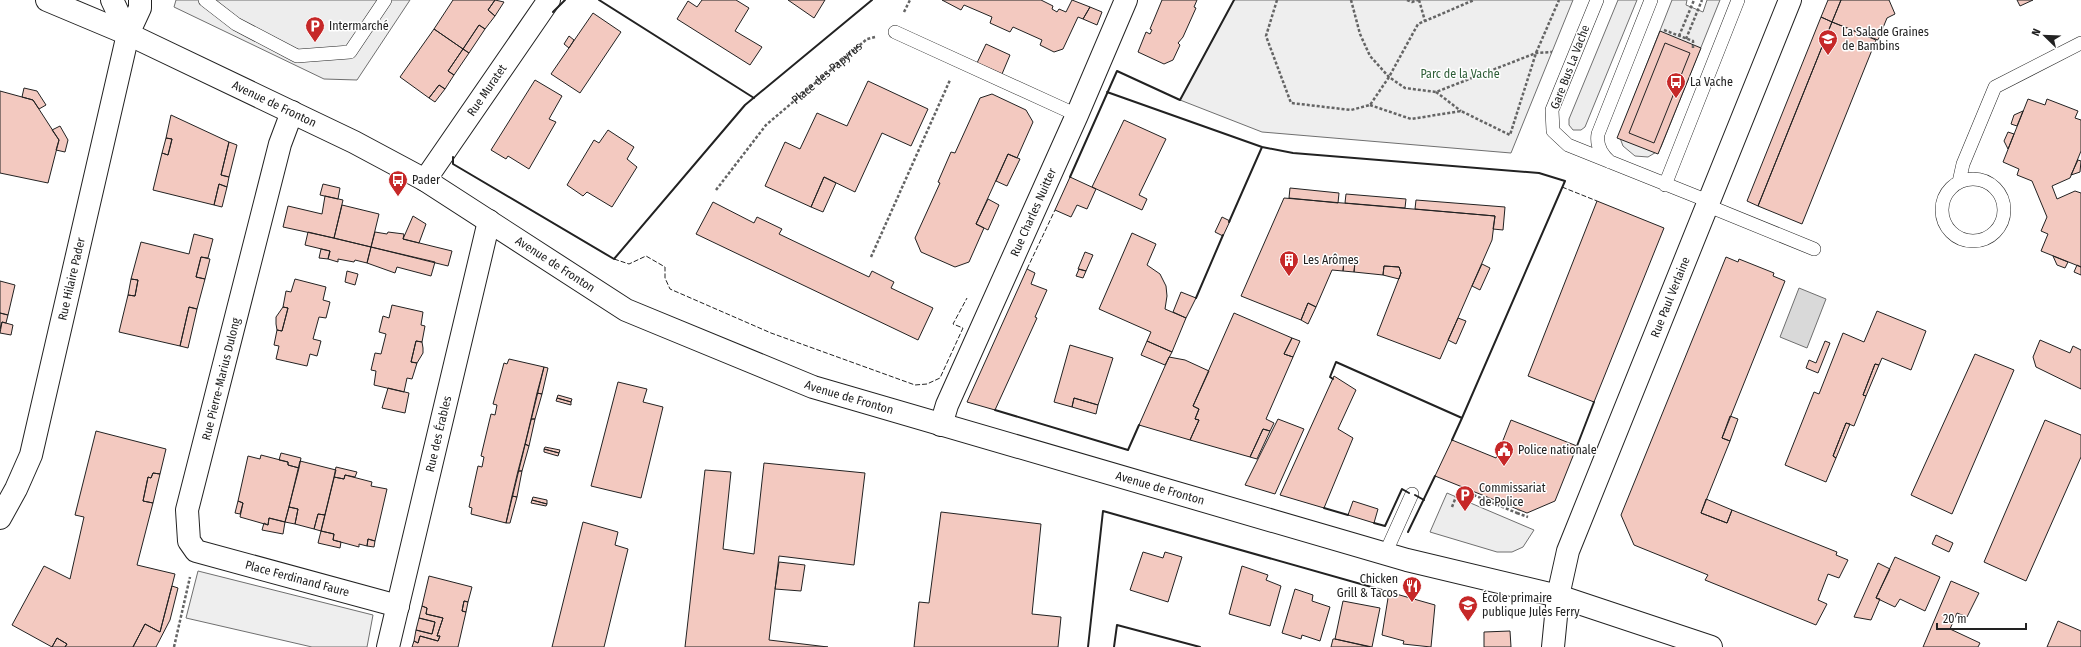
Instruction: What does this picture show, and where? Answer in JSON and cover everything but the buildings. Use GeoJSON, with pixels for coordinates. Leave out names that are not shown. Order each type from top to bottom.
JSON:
{"type":"FeatureCollection","features":[{"type":"Feature","properties":{"kind":"street","name":"Avenue de Fronton"},"geometry":{"type":"LineString","coordinates":[[47,0],[128,34],[292,112],[425,180],[626,310],[813,387],[1385,554],[1451,572],[1558,596],[1710,647]]}},
{"type":"Feature","properties":{"kind":"street"},"geometry":{"type":"LineString","coordinates":[[112,0],[128,34]]}},
{"type":"Feature","properties":{"kind":"street","name":"Rue Muratet"},"geometry":{"type":"LineString","coordinates":[[425,180],[549,0]]}},
{"type":"Feature","properties":{"kind":"street","name":"Rue Charles Nuitter"},"geometry":{"type":"LineString","coordinates":[[941,425],[947,405],[1077,115],[1126,0]]}},
{"type":"Feature","properties":{"kind":"street","name":"Rue Paul Verlaine"},"geometry":{"type":"LineString","coordinates":[[1553,647],[1558,596],[1568,551],[1790,0]]}},
{"type":"Feature","properties":{"kind":"street","name":"Rue Hilaire Pader"},"geometry":{"type":"LineString","coordinates":[[0,518],[16,490],[31,456],[128,34],[142,3]]}},
{"type":"Feature","properties":{"kind":"street","name":"Rue Pierre-Marius Dulong"},"geometry":{"type":"LineString","coordinates":[[196,552],[189,541],[187,510],[280,144],[292,112]]}},
{"type":"Feature","properties":{"kind":"street","name":"Rue des Érables"},"geometry":{"type":"LineString","coordinates":[[388,647],[489,221]]}},
{"type":"Feature","properties":{"kind":"street","name":"Place Ferdinand Faure"},"geometry":{"type":"LineString","coordinates":[[196,552],[398,606]]}},
{"type":"Feature","properties":{"kind":"lane"},"geometry":{"type":"LineString","coordinates":[[204,0],[236,24],[297,56],[350,52],[385,0]]}},
{"type":"Feature","properties":{"kind":"lane","name":"Gare Bus La Vache"},"geometry":{"type":"LineString","coordinates":[[1597,0],[1552,110],[1551,124],[1553,131],[1568,145],[1814,249]]}},
{"type":"Feature","properties":{"kind":"lane"},"geometry":{"type":"LineString","coordinates":[[1612,164],[1601,152],[1597,139],[1598,134],[1651,0]]}},
{"type":"Feature","properties":{"kind":"lane"},"geometry":{"type":"LineString","coordinates":[[1665,185],[1738,0]]}},
{"type":"Feature","properties":{"kind":"lane"},"geometry":{"type":"LineString","coordinates":[[895,32],[1077,115]]}},
{"type":"Feature","properties":{"kind":"lane"},"geometry":{"type":"LineString","coordinates":[[1959,182],[1980,180],[1990,184],[1998,191],[2004,207],[2002,222],[1996,231],[1988,238],[1968,241],[1956,235],[1946,224],[1943,215],[1943,205],[1952,188],[1959,182],[1963,164],[1995,87],[2081,43]]}},
{"type":"Feature","properties":{"kind":"lane"},"geometry":{"type":"LineString","coordinates":[[1385,554],[1412,494]]}},
{"type":"Feature","properties":{"kind":"path"},"geometry":{"type":"LineString","coordinates":[[1277,0],[1266,36],[1290,103],[1351,110],[1370,105],[1411,119],[1462,111]]}},
{"type":"Feature","properties":{"kind":"path"},"geometry":{"type":"LineString","coordinates":[[1351,0],[1360,34],[1370,56],[1389,77],[1405,88],[1436,92],[1536,53],[1555,52]]}},
{"type":"Feature","properties":{"kind":"path"},"geometry":{"type":"LineString","coordinates":[[1407,0],[1412,2],[1418,0],[1425,21]]}},
{"type":"Feature","properties":{"kind":"path"},"geometry":{"type":"LineString","coordinates":[[1370,105],[1389,77],[1418,24],[1474,0]]}},
{"type":"Feature","properties":{"kind":"path"},"geometry":{"type":"LineString","coordinates":[[1436,92],[1462,111],[1510,135],[1536,53],[1559,0]]}},
{"type":"Feature","properties":{"kind":"path"},"geometry":{"type":"LineString","coordinates":[[1679,36],[1694,0]]}},
{"type":"Feature","properties":{"kind":"path"},"geometry":{"type":"LineString","coordinates":[[1686,39],[1702,0]]}},
{"type":"Feature","properties":{"kind":"path"},"geometry":{"type":"LineString","coordinates":[[1661,29],[1692,41],[1694,55]]}},
{"type":"Feature","properties":{"kind":"path","name":"Place des Papyrus"},"geometry":{"type":"LineString","coordinates":[[716,190],[766,126],[867,39],[895,32]]}},
{"type":"Feature","properties":{"kind":"path"},"geometry":{"type":"LineString","coordinates":[[871,257],[959,61]]}},
{"type":"Feature","properties":{"kind":"path"},"geometry":{"type":"LineString","coordinates":[[1452,507],[1459,489],[1528,517]]}},
{"type":"Feature","properties":{"kind":"path"},"geometry":{"type":"LineString","coordinates":[[1518,513],[1519,509]]}},
{"type":"Feature","properties":{"kind":"path"},"geometry":{"type":"LineString","coordinates":[[174,647],[196,552]]}},
{"type":"Feature","properties":{"kind":"green space","name":"Parc de la Vache"},"geometry":{"type":"Polygon","coordinates":[[[1234,0],[1573,0],[1511,153],[1262,132],[1180,100],[1234,0]]]}},
{"type":"Feature","properties":{"kind":"green space"},"geometry":{"type":"Polygon","coordinates":[[[198,571],[373,615],[367,647],[312,647],[186,618],[198,571]]]}},
{"type":"Feature","properties":{"kind":"shaded area","name":"Intermarché"},"geometry":{"type":"Polygon","coordinates":[[[176,0],[410,0],[357,80],[324,79],[174,7],[176,0]]]}},
{"type":"Feature","properties":{"kind":"shaded area"},"geometry":{"type":"Polygon","coordinates":[[[1618,0],[1637,0],[1585,127],[1581,130],[1573,130],[1569,125],[1569,119],[1618,0]]]}},
{"type":"Feature","properties":{"kind":"shaded area"},"geometry":{"type":"Polygon","coordinates":[[[1672,0],[1687,0],[1686,5],[1703,12],[1707,0],[1720,0],[1661,147],[1658,151],[1648,157],[1635,156],[1623,146],[1620,138],[1621,130],[1672,0]]]}},
{"type":"Feature","properties":{"kind":"shaded area"},"geometry":{"type":"Polygon","coordinates":[[[1799,288],[1826,299],[1807,348],[1780,337],[1799,288]]]}},
{"type":"Feature","properties":{"kind":"shaded area","name":"Commissariat de Police"},"geometry":{"type":"Polygon","coordinates":[[[1447,493],[1534,530],[1523,547],[1512,552],[1497,552],[1430,532],[1447,493]]]}},
{"type":"Feature","properties":{"kind":"fence"},"geometry":{"type":"LineString","coordinates":[[1562,187],[1597,201]]}},
{"type":"Feature","properties":{"kind":"fence"},"geometry":{"type":"LineString","coordinates":[[1027,269],[1055,210]]}},
{"type":"Feature","properties":{"kind":"fence"},"geometry":{"type":"LineString","coordinates":[[614,259],[629,264],[646,256],[665,267],[665,278],[670,289],[771,333],[915,385],[927,384],[940,378],[963,328],[953,324],[967,298]]}},
{"type":"Feature","properties":{"kind":"wall"},"geometry":{"type":"LineString","coordinates":[[553,12],[565,0]]}},
{"type":"Feature","properties":{"kind":"wall"},"geometry":{"type":"LineString","coordinates":[[599,0],[754,98]]}},
{"type":"Feature","properties":{"kind":"wall"},"geometry":{"type":"LineString","coordinates":[[453,157],[453,164],[614,259],[745,105],[872,0]]}},
{"type":"Feature","properties":{"kind":"wall"},"geometry":{"type":"LineString","coordinates":[[1070,177],[1117,71],[1180,100],[1234,0]]}},
{"type":"Feature","properties":{"kind":"wall"},"geometry":{"type":"LineString","coordinates":[[1107,92],[1262,147]]}},
{"type":"Feature","properties":{"kind":"wall"},"geometry":{"type":"LineString","coordinates":[[1229,222],[1262,147],[1293,153],[1539,173],[1565,181],[1462,418]]}},
{"type":"Feature","properties":{"kind":"wall"},"geometry":{"type":"LineString","coordinates":[[1196,298],[1223,235]]}},
{"type":"Feature","properties":{"kind":"wall"},"geometry":{"type":"LineString","coordinates":[[1333,379],[1330,377],[1336,362],[1462,418],[1452,440]]}},
{"type":"Feature","properties":{"kind":"wall"},"geometry":{"type":"LineString","coordinates":[[1577,446],[1594,402]]}},
{"type":"Feature","properties":{"kind":"wall"},"geometry":{"type":"LineString","coordinates":[[995,410],[1128,450],[1139,425]]}},
{"type":"Feature","properties":{"kind":"wall"},"geometry":{"type":"LineString","coordinates":[[1408,532],[1435,476]]}},
{"type":"Feature","properties":{"kind":"wall"},"geometry":{"type":"LineString","coordinates":[[1374,523],[1385,526],[1402,489],[1409,493]]}},
{"type":"Feature","properties":{"kind":"wall"},"geometry":{"type":"LineString","coordinates":[[1415,495],[1424,500]]}},
{"type":"Feature","properties":{"kind":"wall"},"geometry":{"type":"LineString","coordinates":[[1324,508],[1348,515]]}},
{"type":"Feature","properties":{"kind":"wall"},"geometry":{"type":"LineString","coordinates":[[1088,647],[1103,511],[1389,592]]}},
{"type":"Feature","properties":{"kind":"wall"},"geometry":{"type":"LineString","coordinates":[[1114,647],[1117,625],[1200,647]]}},
{"type":"Feature","properties":{"kind":"place","name":"Intermarché"},"geometry":{"type":"Point","coordinates":[315,43]}},
{"type":"Feature","properties":{"kind":"place","name":"La Salade Graines de Bambins"},"geometry":{"type":"Point","coordinates":[1828,56]}},
{"type":"Feature","properties":{"kind":"place","name":"La Vache"},"geometry":{"type":"Point","coordinates":[1676,99]}},
{"type":"Feature","properties":{"kind":"place","name":"Pader"},"geometry":{"type":"Point","coordinates":[398,197]}},
{"type":"Feature","properties":{"kind":"place","name":"Les Arômes"},"geometry":{"type":"Point","coordinates":[1289,277]}},
{"type":"Feature","properties":{"kind":"place","name":"Police nationale"},"geometry":{"type":"Point","coordinates":[1504,467]}},
{"type":"Feature","properties":{"kind":"place","name":"Commissariat de Police"},"geometry":{"type":"Point","coordinates":[1465,512]}},
{"type":"Feature","properties":{"kind":"place","name":"Chicken Grill & Tacos"},"geometry":{"type":"Point","coordinates":[1412,603]}},
{"type":"Feature","properties":{"kind":"place","name":"École primaire publique Jules Ferry"},"geometry":{"type":"Point","coordinates":[1468,622]}}]}
